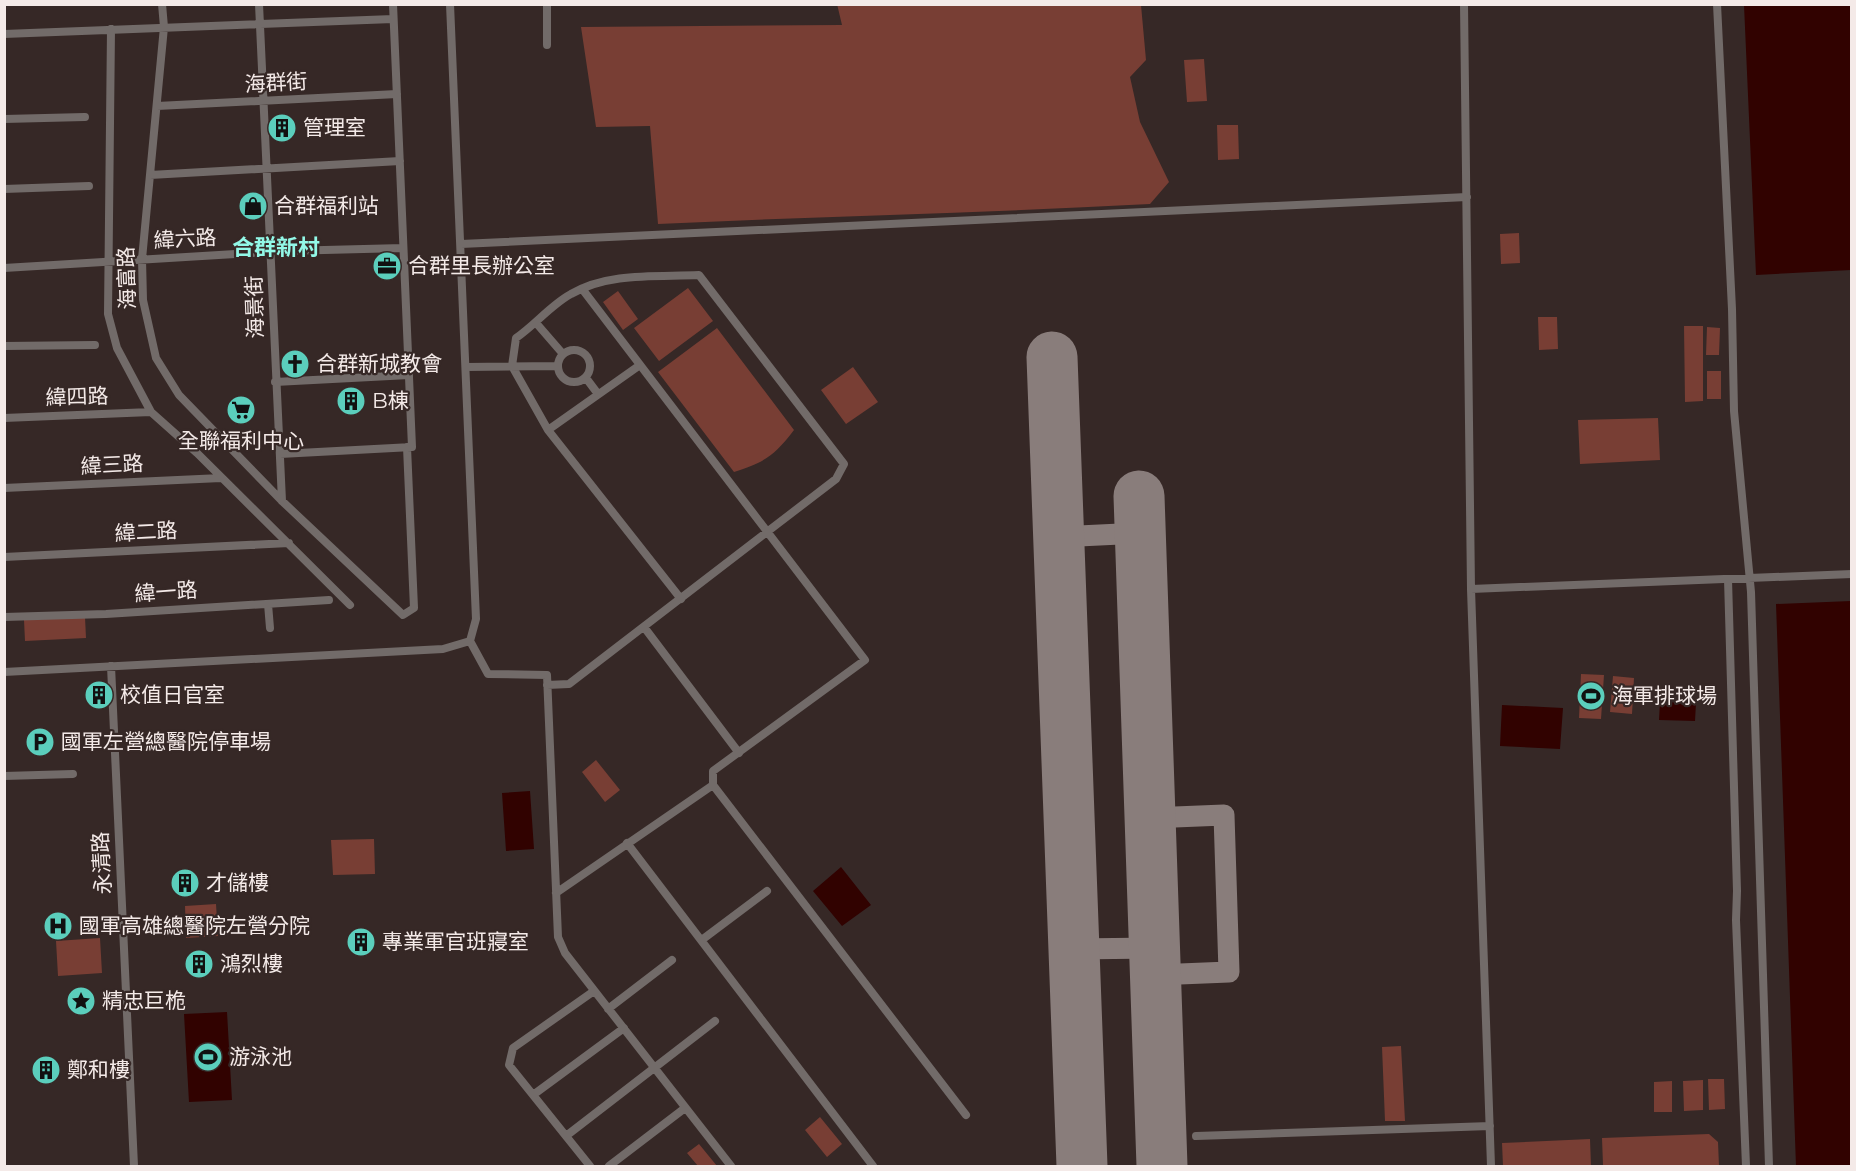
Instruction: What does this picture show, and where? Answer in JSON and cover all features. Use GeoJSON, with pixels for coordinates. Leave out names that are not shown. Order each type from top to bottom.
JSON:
{"type":"FeatureCollection","features":[{"type":"Feature","properties":{"kind":"street","name":"海富路"},"geometry":{"type":"LineString","coordinates":[[162,4],[164,27],[141,259],[143,300],[149,330],[163,373],[178,395],[282,501],[403,615],[411,613],[414,608],[410,447]]}},
{"type":"Feature","properties":{"kind":"street","name":"海景街"},"geometry":{"type":"LineString","coordinates":[[259,4],[282,501]]}},
{"type":"Feature","properties":{"kind":"street"},"geometry":{"type":"LineString","coordinates":[[280,454],[410,447],[393,4]]}},
{"type":"Feature","properties":{"kind":"street"},"geometry":{"type":"LineString","coordinates":[[450,4],[476,619],[470,641],[488,674],[547,675],[558,937],[565,954],[731,1167]]}},
{"type":"Feature","properties":{"kind":"street"},"geometry":{"type":"LineString","coordinates":[[547,4],[547,45]]}},
{"type":"Feature","properties":{"kind":"street"},"geometry":{"type":"LineString","coordinates":[[1464,4],[1471,590],[1491,1167]]}},
{"type":"Feature","properties":{"kind":"street"},"geometry":{"type":"LineString","coordinates":[[1717,4],[1734,411],[1749,577],[1769,1167]]}},
{"type":"Feature","properties":{"kind":"street"},"geometry":{"type":"LineString","coordinates":[[4,34],[393,19]]}},
{"type":"Feature","properties":{"kind":"street"},"geometry":{"type":"LineString","coordinates":[[111,29],[108,263],[111,328],[117,348],[151,412],[350,604]]}},
{"type":"Feature","properties":{"kind":"street","name":"海群街"},"geometry":{"type":"LineString","coordinates":[[157,106],[397,94]]}},
{"type":"Feature","properties":{"kind":"street"},"geometry":{"type":"LineString","coordinates":[[4,119],[85,117]]}},
{"type":"Feature","properties":{"kind":"street"},"geometry":{"type":"LineString","coordinates":[[150,175],[400,162]]}},
{"type":"Feature","properties":{"kind":"street"},"geometry":{"type":"LineString","coordinates":[[4,189],[89,186]]}},
{"type":"Feature","properties":{"kind":"street"},"geometry":{"type":"LineString","coordinates":[[460,244],[1467,197]]}},
{"type":"Feature","properties":{"kind":"street","name":"緯六路"},"geometry":{"type":"LineString","coordinates":[[4,268],[271,252],[403,248]]}},
{"type":"Feature","properties":{"kind":"street"},"geometry":{"type":"LineString","coordinates":[[547,686],[569,684],[681,599],[836,479],[844,464],[699,275],[614,278],[571,294],[537,324],[516,338],[512,366],[548,430],[681,599]]}},
{"type":"Feature","properties":{"kind":"street"},"geometry":{"type":"LineString","coordinates":[[583,290],[865,660],[713,771],[713,785],[966,1115]]}},
{"type":"Feature","properties":{"kind":"street"},"geometry":{"type":"LineString","coordinates":[[537,324],[563,354]]}},
{"type":"Feature","properties":{"kind":"street"},"geometry":{"type":"LineString","coordinates":[[4,346],[95,345]]}},
{"type":"Feature","properties":{"kind":"street"},"geometry":{"type":"LineString","coordinates":[[572,350],[586,355],[591,369],[586,378],[576,382],[565,380],[558,366],[563,354],[572,350]]}},
{"type":"Feature","properties":{"kind":"street"},"geometry":{"type":"LineString","coordinates":[[548,430],[640,365]]}},
{"type":"Feature","properties":{"kind":"street"},"geometry":{"type":"LineString","coordinates":[[466,367],[558,366]]}},
{"type":"Feature","properties":{"kind":"street"},"geometry":{"type":"LineString","coordinates":[[275,382],[409,375]]}},
{"type":"Feature","properties":{"kind":"street"},"geometry":{"type":"LineString","coordinates":[[586,378],[598,394]]}},
{"type":"Feature","properties":{"kind":"street","name":"緯四路"},"geometry":{"type":"LineString","coordinates":[[4,418],[151,412]]}},
{"type":"Feature","properties":{"kind":"street","name":"緯三路"},"geometry":{"type":"LineString","coordinates":[[4,488],[221,478]]}},
{"type":"Feature","properties":{"kind":"street","name":"緯二路"},"geometry":{"type":"LineString","coordinates":[[4,557],[289,543]]}},
{"type":"Feature","properties":{"kind":"street"},"geometry":{"type":"LineString","coordinates":[[1471,590],[1851,574]]}},
{"type":"Feature","properties":{"kind":"street"},"geometry":{"type":"LineString","coordinates":[[1728,579],[1736,920],[1746,1167]]}},
{"type":"Feature","properties":{"kind":"street","name":"緯一路"},"geometry":{"type":"LineString","coordinates":[[4,617],[106,614],[329,600]]}},
{"type":"Feature","properties":{"kind":"street"},"geometry":{"type":"LineString","coordinates":[[268,604],[270,628]]}},
{"type":"Feature","properties":{"kind":"street"},"geometry":{"type":"LineString","coordinates":[[644,627],[739,753]]}},
{"type":"Feature","properties":{"kind":"street"},"geometry":{"type":"LineString","coordinates":[[4,672],[443,649],[470,641]]}},
{"type":"Feature","properties":{"kind":"street","name":"永清路"},"geometry":{"type":"LineString","coordinates":[[111,666],[134,1167]]}},
{"type":"Feature","properties":{"kind":"street"},"geometry":{"type":"LineString","coordinates":[[4,776],[73,774]]}},
{"type":"Feature","properties":{"kind":"street"},"geometry":{"type":"LineString","coordinates":[[556,893],[713,785]]}},
{"type":"Feature","properties":{"kind":"street"},"geometry":{"type":"LineString","coordinates":[[627,843],[703,939],[873,1167]]}},
{"type":"Feature","properties":{"kind":"street"},"geometry":{"type":"LineString","coordinates":[[703,939],[767,891]]}},
{"type":"Feature","properties":{"kind":"street"},"geometry":{"type":"LineString","coordinates":[[608,1009],[672,960]]}},
{"type":"Feature","properties":{"kind":"street"},"geometry":{"type":"LineString","coordinates":[[590,1167],[509,1065],[513,1048],[594,991]]}},
{"type":"Feature","properties":{"kind":"street"},"geometry":{"type":"LineString","coordinates":[[566,1136],[715,1021]]}},
{"type":"Feature","properties":{"kind":"street"},"geometry":{"type":"LineString","coordinates":[[533,1095],[624,1028]]}},
{"type":"Feature","properties":{"kind":"street"},"geometry":{"type":"LineString","coordinates":[[609,1167],[685,1108]]}},
{"type":"Feature","properties":{"kind":"street"},"geometry":{"type":"LineString","coordinates":[[1196,1136],[1490,1126]]}},
{"type":"Feature","properties":{"kind":"shaded area"},"geometry":{"type":"Polygon","coordinates":[[[837,4],[1141,5],[1146,60],[1130,77],[1140,122],[1169,182],[1150,204],[658,224],[650,126],[596,127],[581,27],[842,25],[837,4]]]}},
{"type":"Feature","properties":{"kind":"shaded area"},"geometry":{"type":"Polygon","coordinates":[[[1744,5],[1851,5],[1851,270],[1756,275],[1744,5]]]}},
{"type":"Feature","properties":{"kind":"shaded area"},"geometry":{"type":"Polygon","coordinates":[[[1204,59],[1207,101],[1187,102],[1184,60],[1204,59]]]}},
{"type":"Feature","properties":{"kind":"shaded area"},"geometry":{"type":"Polygon","coordinates":[[[1217,125],[1238,125],[1239,159],[1218,160],[1217,125]]]}},
{"type":"Feature","properties":{"kind":"shaded area"},"geometry":{"type":"Polygon","coordinates":[[[1519,233],[1520,263],[1501,264],[1500,234],[1519,233]]]}},
{"type":"Feature","properties":{"kind":"shaded area"},"geometry":{"type":"Polygon","coordinates":[[[688,288],[713,321],[659,361],[634,328],[688,288]]]}},
{"type":"Feature","properties":{"kind":"shaded area"},"geometry":{"type":"Polygon","coordinates":[[[618,291],[638,319],[623,330],[603,302],[618,291]]]}},
{"type":"Feature","properties":{"kind":"shaded area"},"geometry":{"type":"Polygon","coordinates":[[[1538,317],[1557,317],[1558,349],[1539,350],[1538,317]]]}},
{"type":"Feature","properties":{"kind":"shaded area"},"geometry":{"type":"Polygon","coordinates":[[[1684,326],[1703,326],[1703,401],[1685,402],[1684,326]]]}},
{"type":"Feature","properties":{"kind":"shaded area"},"geometry":{"type":"Polygon","coordinates":[[[1707,327],[1720,328],[1719,355],[1706,355],[1707,327]]]}},
{"type":"Feature","properties":{"kind":"shaded area"},"geometry":{"type":"Polygon","coordinates":[[[717,328],[794,430],[768,457],[734,472],[658,372],[717,328]]]}},
{"type":"Feature","properties":{"kind":"shaded area"},"geometry":{"type":"Polygon","coordinates":[[[853,367],[878,402],[846,424],[821,390],[853,367]]]}},
{"type":"Feature","properties":{"kind":"shaded area"},"geometry":{"type":"Polygon","coordinates":[[[1707,371],[1721,371],[1721,399],[1707,399],[1707,371]]]}},
{"type":"Feature","properties":{"kind":"shaded area"},"geometry":{"type":"Polygon","coordinates":[[[1658,418],[1660,460],[1580,464],[1578,420],[1658,418]]]}},
{"type":"Feature","properties":{"kind":"shaded area"},"geometry":{"type":"Polygon","coordinates":[[[1851,601],[1851,1166],[1796,1166],[1776,604],[1851,601]]]}},
{"type":"Feature","properties":{"kind":"shaded area"},"geometry":{"type":"Polygon","coordinates":[[[85,617],[86,638],[25,641],[24,620],[85,617]]]}},
{"type":"Feature","properties":{"kind":"shaded area","name":"海軍排球場"},"geometry":{"type":"Polygon","coordinates":[[[1581,674],[1604,675],[1601,719],[1579,718],[1581,674]]]}},
{"type":"Feature","properties":{"kind":"shaded area"},"geometry":{"type":"Polygon","coordinates":[[[1613,676],[1634,678],[1632,714],[1610,712],[1613,676]]]}},
{"type":"Feature","properties":{"kind":"shaded area"},"geometry":{"type":"Polygon","coordinates":[[[1660,702],[1696,703],[1695,721],[1659,720],[1660,702]]]}},
{"type":"Feature","properties":{"kind":"shaded area"},"geometry":{"type":"Polygon","coordinates":[[[1502,705],[1563,708],[1560,749],[1500,746],[1502,705]]]}},
{"type":"Feature","properties":{"kind":"shaded area"},"geometry":{"type":"Polygon","coordinates":[[[596,760],[620,790],[605,802],[582,772],[596,760]]]}},
{"type":"Feature","properties":{"kind":"shaded area"},"geometry":{"type":"Polygon","coordinates":[[[530,791],[534,849],[506,851],[502,793],[530,791]]]}},
{"type":"Feature","properties":{"kind":"shaded area"},"geometry":{"type":"Polygon","coordinates":[[[374,839],[375,874],[333,875],[331,840],[374,839]]]}},
{"type":"Feature","properties":{"kind":"shaded area"},"geometry":{"type":"Polygon","coordinates":[[[841,867],[871,905],[842,926],[813,891],[841,867]]]}},
{"type":"Feature","properties":{"kind":"shaded area"},"geometry":{"type":"Polygon","coordinates":[[[216,904],[218,936],[186,938],[185,906],[216,904]]]}},
{"type":"Feature","properties":{"kind":"shaded area"},"geometry":{"type":"Polygon","coordinates":[[[100,938],[102,973],[58,976],[56,941],[100,938]]]}},
{"type":"Feature","properties":{"kind":"shaded area","name":"游泳池"},"geometry":{"type":"Polygon","coordinates":[[[227,1012],[232,1100],[189,1102],[184,1014],[227,1012]]]}},
{"type":"Feature","properties":{"kind":"shaded area"},"geometry":{"type":"Polygon","coordinates":[[[1401,1046],[1405,1121],[1385,1121],[1382,1047],[1401,1046]]]}},
{"type":"Feature","properties":{"kind":"shaded area"},"geometry":{"type":"Polygon","coordinates":[[[1708,1079],[1724,1079],[1725,1109],[1709,1110],[1708,1079]]]}},
{"type":"Feature","properties":{"kind":"shaded area"},"geometry":{"type":"Polygon","coordinates":[[[1703,1080],[1703,1110],[1684,1111],[1683,1081],[1703,1080]]]}},
{"type":"Feature","properties":{"kind":"shaded area"},"geometry":{"type":"Polygon","coordinates":[[[1672,1081],[1672,1112],[1654,1112],[1654,1082],[1672,1081]]]}},
{"type":"Feature","properties":{"kind":"shaded area"},"geometry":{"type":"Polygon","coordinates":[[[820,1117],[842,1144],[827,1157],[805,1130],[820,1117]]]}},
{"type":"Feature","properties":{"kind":"shaded area"},"geometry":{"type":"Polygon","coordinates":[[[1709,1134],[1718,1142],[1719,1166],[1603,1165],[1602,1138],[1709,1134]]]}},
{"type":"Feature","properties":{"kind":"shaded area"},"geometry":{"type":"Polygon","coordinates":[[[1590,1139],[1591,1166],[1503,1166],[1502,1143],[1590,1139]]]}},
{"type":"Feature","properties":{"kind":"shaded area"},"geometry":{"type":"Polygon","coordinates":[[[699,1144],[717,1166],[698,1166],[687,1153],[699,1144]]]}},
{"type":"Feature","properties":{"kind":"taxiway"},"geometry":{"type":"LineString","coordinates":[[1058,537],[1141,533]]}},
{"type":"Feature","properties":{"kind":"taxiway"},"geometry":{"type":"LineString","coordinates":[[1150,818],[1224,815],[1229,972],[1155,975]]}},
{"type":"Feature","properties":{"kind":"taxiway"},"geometry":{"type":"LineString","coordinates":[[1074,949],[1154,948]]}},
{"type":"Feature","properties":{"kind":"runway"},"geometry":{"type":"LineString","coordinates":[[1052,357],[1082,1166]]}},
{"type":"Feature","properties":{"kind":"runway"},"geometry":{"type":"LineString","coordinates":[[1139,496],[1162,1166]]}},
{"type":"Feature","properties":{"kind":"place","name":"管理室"},"geometry":{"type":"Point","coordinates":[282,128]}},
{"type":"Feature","properties":{"kind":"place","name":"合群福利站"},"geometry":{"type":"Point","coordinates":[253,206]}},
{"type":"Feature","properties":{"kind":"place","name":"合群里長辦公室"},"geometry":{"type":"Point","coordinates":[387,266]}},
{"type":"Feature","properties":{"kind":"place","name":"合群新城教會"},"geometry":{"type":"Point","coordinates":[295,364]}},
{"type":"Feature","properties":{"kind":"place","name":"B棟"},"geometry":{"type":"Point","coordinates":[351,401]}},
{"type":"Feature","properties":{"kind":"place","name":"全聯福利中心"},"geometry":{"type":"Point","coordinates":[241,410]}},
{"type":"Feature","properties":{"kind":"place","name":"校值日官室"},"geometry":{"type":"Point","coordinates":[99,695]}},
{"type":"Feature","properties":{"kind":"place","name":"海軍排球場"},"geometry":{"type":"Point","coordinates":[1591,696]}},
{"type":"Feature","properties":{"kind":"place","name":"國軍左營總醫院停車場"},"geometry":{"type":"Point","coordinates":[40,742]}},
{"type":"Feature","properties":{"kind":"place","name":"才儲樓"},"geometry":{"type":"Point","coordinates":[185,883]}},
{"type":"Feature","properties":{"kind":"place","name":"國軍高雄總醫院左營分院"},"geometry":{"type":"Point","coordinates":[58,926]}},
{"type":"Feature","properties":{"kind":"place","name":"專業軍官班寢室"},"geometry":{"type":"Point","coordinates":[361,942]}},
{"type":"Feature","properties":{"kind":"place","name":"鴻烈樓"},"geometry":{"type":"Point","coordinates":[199,964]}},
{"type":"Feature","properties":{"kind":"place","name":"精忠巨桅"},"geometry":{"type":"Point","coordinates":[81,1001]}},
{"type":"Feature","properties":{"kind":"place","name":"游泳池"},"geometry":{"type":"Point","coordinates":[208,1057]}},
{"type":"Feature","properties":{"kind":"place","name":"鄭和樓"},"geometry":{"type":"Point","coordinates":[46,1070]}},
{"type":"Feature","properties":{"kind":"district","name":"合群新村"},"geometry":{"type":"Point","coordinates":[276,247]}}]}
